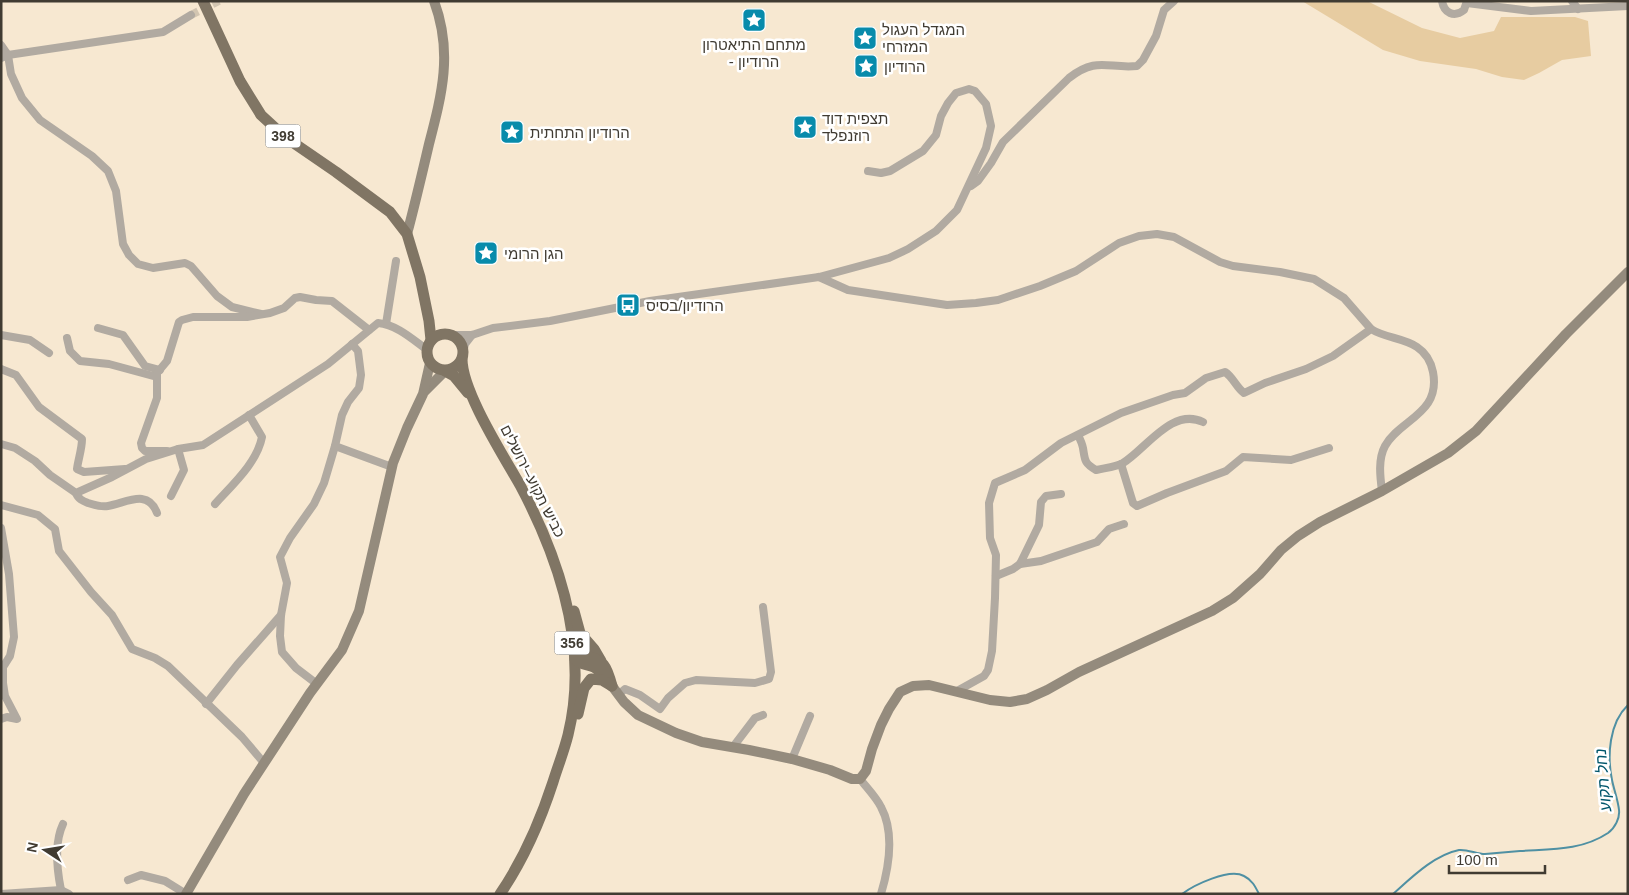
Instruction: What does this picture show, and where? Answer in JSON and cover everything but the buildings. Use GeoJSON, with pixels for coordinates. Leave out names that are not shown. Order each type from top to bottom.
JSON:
{"type":"FeatureCollection","features":[{"type":"Feature","properties":{"kind":"main road","name":"398"},"geometry":{"type":"LineString","coordinates":[[203,1],[240,81],[261,115],[285,137],[390,212],[407,234],[420,277],[429,321],[429,345]]}},
{"type":"Feature","properties":{"kind":"main road"},"geometry":{"type":"LineString","coordinates":[[407,234],[442,91],[445,59],[444,33],[434,1]]}},
{"type":"Feature","properties":{"kind":"main road"},"geometry":{"type":"LineString","coordinates":[[601,661],[583,656],[575,660],[580,664],[599,670],[624,702],[638,715],[654,723],[702,742],[792,760],[830,770],[852,779],[860,779],[866,771],[881,725],[900,692],[913,686],[928,685],[990,700],[1010,702],[1027,700],[1078,672],[1219,607],[1233,598],[1260,574],[1281,550],[1298,536],[1320,522],[1382,491],[1448,453],[1476,431],[1566,334],[1628,272]]}},
{"type":"Feature","properties":{"kind":"main road"},"geometry":{"type":"LineString","coordinates":[[423,394],[444,371],[455,368],[463,356],[460,342],[429,321]]}},
{"type":"Feature","properties":{"kind":"main road"},"geometry":{"type":"LineString","coordinates":[[444,371],[430,364],[427,358],[429,345],[447,335]]}},
{"type":"Feature","properties":{"kind":"main road","name":"כביש תקוע–ירושלים"},"geometry":{"type":"LineString","coordinates":[[463,356],[462,367],[472,398],[533,510],[550,548],[568,614],[575,660],[573,698],[568,734],[546,803],[530,845],[500,894]]}},
{"type":"Feature","properties":{"kind":"main road"},"geometry":{"type":"LineString","coordinates":[[186,894],[222,830],[264,763],[342,650],[359,611],[392,467],[423,394],[430,364]]}},
{"type":"Feature","properties":{"kind":"main road","name":"כביש תקוע–ירושלים"},"geometry":{"type":"LineString","coordinates":[[444,371],[454,376],[472,398]]}},
{"type":"Feature","properties":{"kind":"main road"},"geometry":{"type":"LineString","coordinates":[[555,564],[564,574],[580,633],[594,649],[608,672],[615,690]]}},
{"type":"Feature","properties":{"kind":"main road"},"geometry":{"type":"LineString","coordinates":[[546,803],[557,793],[565,769],[584,688],[591,679],[602,680],[615,690]]}},
{"type":"Feature","properties":{"kind":"street"},"geometry":{"type":"LineString","coordinates":[[969,187],[978,181],[991,163],[1002,142],[1079,70],[1094,65],[1137,66],[1143,60],[1156,36],[1164,10],[1163,1]]}},
{"type":"Feature","properties":{"kind":"street"},"geometry":{"type":"LineString","coordinates":[[1164,10],[1174,1]]}},
{"type":"Feature","properties":{"kind":"street"},"geometry":{"type":"LineString","coordinates":[[1442,1],[1445,10],[1452,14],[1461,13],[1467,2],[1531,11],[1628,6]]}},
{"type":"Feature","properties":{"kind":"street"},"geometry":{"type":"LineString","coordinates":[[1572,1],[1578,10]]}},
{"type":"Feature","properties":{"kind":"street"},"geometry":{"type":"LineString","coordinates":[[5,57],[163,32],[191,15]]}},
{"type":"Feature","properties":{"kind":"street"},"geometry":{"type":"LineString","coordinates":[[1,45],[22,98],[40,120],[92,156],[108,171],[116,191],[124,244],[129,255],[138,264],[153,268],[185,263],[191,266],[217,296],[232,307],[261,314]]}},
{"type":"Feature","properties":{"kind":"street"},"geometry":{"type":"LineString","coordinates":[[447,335],[472,335],[493,328],[550,321],[650,301],[819,277],[871,264],[908,249],[936,231],[958,210],[986,148],[991,126],[986,104],[975,91],[969,89],[956,93],[941,116],[936,135],[922,152],[890,171],[868,171]]}},
{"type":"Feature","properties":{"kind":"street"},"geometry":{"type":"LineString","coordinates":[[819,277],[848,290],[947,305],[976,303],[998,300],[1040,286],[1076,270],[1119,243],[1139,236],[1157,234],[1174,237],[1220,262],[1233,266],[1280,272],[1314,279],[1344,298],[1371,329],[1380,335],[1417,347],[1428,358],[1434,378],[1433,393],[1428,405],[1392,437],[1385,446],[1379,471],[1382,491]]}},
{"type":"Feature","properties":{"kind":"street"},"geometry":{"type":"LineString","coordinates":[[386,324],[396,261]]}},
{"type":"Feature","properties":{"kind":"street"},"geometry":{"type":"LineString","coordinates":[[175,450],[144,451],[142,448],[143,436],[157,398],[158,373],[168,361],[178,322],[193,317],[247,317],[279,310],[295,298],[300,297],[332,301],[369,330]]}},
{"type":"Feature","properties":{"kind":"street"},"geometry":{"type":"LineString","coordinates":[[76,493],[146,459],[175,450],[203,445],[328,364],[378,323],[386,324],[429,345]]}},
{"type":"Feature","properties":{"kind":"street"},"geometry":{"type":"LineString","coordinates":[[98,328],[123,335],[145,366],[158,373]]}},
{"type":"Feature","properties":{"kind":"street"},"geometry":{"type":"LineString","coordinates":[[957,691],[984,676],[988,670],[992,652],[996,555],[990,538],[989,503],[995,483],[1025,470],[1061,443],[1121,413],[1173,395],[1185,393],[1206,378],[1224,372],[1231,376],[1238,388],[1244,393],[1265,383],[1306,369],[1333,356],[1371,329]]}},
{"type":"Feature","properties":{"kind":"street"},"geometry":{"type":"LineString","coordinates":[[1,335],[30,340],[49,353]]}},
{"type":"Feature","properties":{"kind":"street"},"geometry":{"type":"LineString","coordinates":[[463,356],[465,344],[472,335]]}},
{"type":"Feature","properties":{"kind":"street"},"geometry":{"type":"LineString","coordinates":[[67,338],[70,351],[80,361],[158,373]]}},
{"type":"Feature","properties":{"kind":"street"},"geometry":{"type":"LineString","coordinates":[[317,684],[296,668],[282,652],[280,615],[286,584],[280,557],[290,538],[314,504],[324,483],[342,415],[348,402],[359,388],[361,375],[358,351],[352,344]]}},
{"type":"Feature","properties":{"kind":"street"},"geometry":{"type":"LineString","coordinates":[[1,369],[16,375],[39,407],[82,439],[77,469],[84,472],[127,469]]}},
{"type":"Feature","properties":{"kind":"street"},"geometry":{"type":"LineString","coordinates":[[215,504],[245,469],[260,446],[262,437],[249,415]]}},
{"type":"Feature","properties":{"kind":"street"},"geometry":{"type":"LineString","coordinates":[[1078,435],[1088,466],[1096,470],[1121,464],[1164,428],[1178,420],[1196,418],[1202,422]]}},
{"type":"Feature","properties":{"kind":"street"},"geometry":{"type":"LineString","coordinates":[[1,444],[15,448],[35,461],[50,475],[76,493],[82,500],[106,507],[127,501],[145,499],[155,507],[157,513]]}},
{"type":"Feature","properties":{"kind":"street"},"geometry":{"type":"LineString","coordinates":[[335,446],[392,467]]}},
{"type":"Feature","properties":{"kind":"street"},"geometry":{"type":"LineString","coordinates":[[1121,464],[1132,503],[1137,506],[1226,471],[1243,457],[1291,460],[1329,448]]}},
{"type":"Feature","properties":{"kind":"street"},"geometry":{"type":"LineString","coordinates":[[171,496],[184,470],[175,450]]}},
{"type":"Feature","properties":{"kind":"street"},"geometry":{"type":"LineString","coordinates":[[1020,564],[1039,525],[1041,502],[1046,496],[1061,494]]}},
{"type":"Feature","properties":{"kind":"street"},"geometry":{"type":"LineString","coordinates":[[1,506],[38,515],[55,529],[59,551],[112,615],[132,649],[155,658],[168,666],[242,736],[264,763]]}},
{"type":"Feature","properties":{"kind":"street"},"geometry":{"type":"LineString","coordinates":[[996,576],[1020,564],[1041,561],[1097,542],[1109,529],[1124,524]]}},
{"type":"Feature","properties":{"kind":"street"},"geometry":{"type":"LineString","coordinates":[[1,528],[9,574],[14,637],[10,656],[3,667],[3,683],[5,696],[14,710],[17,719],[1,718]]}},
{"type":"Feature","properties":{"kind":"street"},"geometry":{"type":"LineString","coordinates":[[615,690],[625,689],[640,695],[660,709],[668,698],[685,683],[696,680],[755,683],[769,679],[772,672],[763,607]]}},
{"type":"Feature","properties":{"kind":"street"},"geometry":{"type":"LineString","coordinates":[[206,704],[280,615]]}},
{"type":"Feature","properties":{"kind":"street"},"geometry":{"type":"LineString","coordinates":[[733,747],[755,718],[763,715]]}},
{"type":"Feature","properties":{"kind":"street"},"geometry":{"type":"LineString","coordinates":[[792,760],[810,716]]}},
{"type":"Feature","properties":{"kind":"street"},"geometry":{"type":"LineString","coordinates":[[860,779],[882,809],[890,839],[881,894]]}},
{"type":"Feature","properties":{"kind":"street"},"geometry":{"type":"LineString","coordinates":[[61,890],[58,841],[59,832],[63,824]]}},
{"type":"Feature","properties":{"kind":"street"},"geometry":{"type":"LineString","coordinates":[[128,880],[141,875],[165,881],[186,894]]}},
{"type":"Feature","properties":{"kind":"street"},"geometry":{"type":"LineString","coordinates":[[1,894],[61,890],[69,894]]}},
{"type":"Feature","properties":{"kind":"shaded area"},"geometry":{"type":"Polygon","coordinates":[[[1302,1],[1367,1],[1422,28],[1460,38],[1494,31],[1501,17],[1575,17],[1588,21],[1591,56],[1562,60],[1524,80],[1502,77],[1476,69],[1420,61],[1383,50],[1302,1]]]}},
{"type":"Feature","properties":{"kind":"waterway","name":"נחל תקוע"},"geometry":{"type":"LineString","coordinates":[[1393,894],[1415,874],[1432,862],[1459,850],[1485,854],[1565,848],[1587,843],[1608,833],[1619,816],[1618,802],[1610,771],[1611,740],[1617,721],[1628,705]]}},
{"type":"Feature","properties":{"kind":"waterway","name":"נחל תקוע"},"geometry":{"type":"LineString","coordinates":[[1182,894],[1195,886],[1230,874],[1238,874],[1249,879],[1259,894]]}},
{"type":"Feature","properties":{"kind":"tunnel"},"geometry":{"type":"LineString","coordinates":[[191,15],[219,1]]}},
{"type":"Feature","properties":{"kind":"place","name":"מתחם התיאטרון - הרודיון"},"geometry":{"type":"Point","coordinates":[754,20]}},
{"type":"Feature","properties":{"kind":"place","name":"המגדל העגול המזרחי"},"geometry":{"type":"Point","coordinates":[865,38]}},
{"type":"Feature","properties":{"kind":"place","name":"הרודיון"},"geometry":{"type":"Point","coordinates":[866,66]}},
{"type":"Feature","properties":{"kind":"place","name":"תצפית דוד רוזנפלד"},"geometry":{"type":"Point","coordinates":[805,127]}},
{"type":"Feature","properties":{"kind":"place","name":"הרודיון התחתית"},"geometry":{"type":"Point","coordinates":[512,132]}},
{"type":"Feature","properties":{"kind":"place","name":"הגן הרומי"},"geometry":{"type":"Point","coordinates":[486,253]}},
{"type":"Feature","properties":{"kind":"place","name":"הרודיון/בסיס"},"geometry":{"type":"Point","coordinates":[628,305]}}]}
